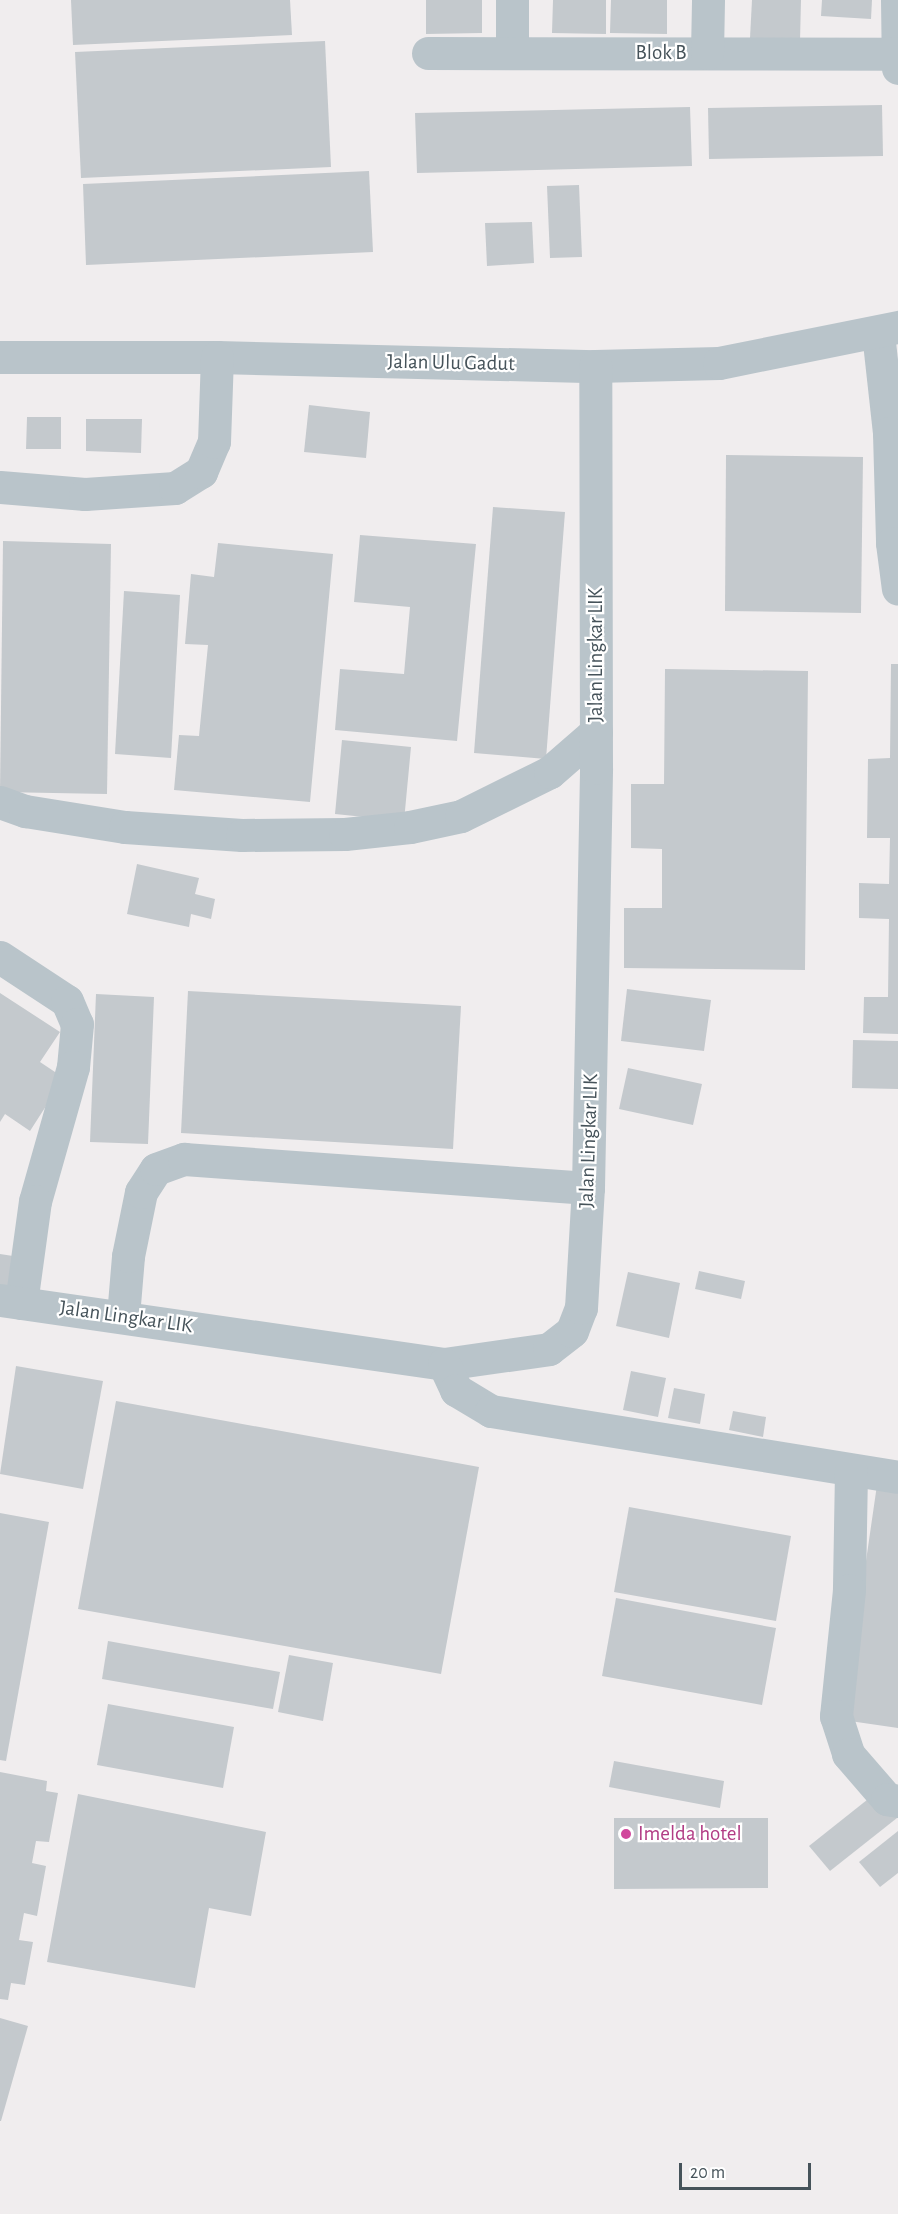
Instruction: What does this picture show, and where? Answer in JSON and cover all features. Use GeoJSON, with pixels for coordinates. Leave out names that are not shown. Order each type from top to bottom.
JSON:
{"type":"FeatureCollection","features":[{"type":"Feature","properties":{"kind":"street"},"geometry":{"type":"LineString","coordinates":[[512,0],[512,53]]}},
{"type":"Feature","properties":{"kind":"street"},"geometry":{"type":"LineString","coordinates":[[707,53],[708,0]]}},
{"type":"Feature","properties":{"kind":"street"},"geometry":{"type":"LineString","coordinates":[[897,0],[897,59]]}},
{"type":"Feature","properties":{"kind":"street","name":"Blok B"},"geometry":{"type":"LineString","coordinates":[[428,53],[707,53],[897,59]]}},
{"type":"Feature","properties":{"kind":"street"},"geometry":{"type":"LineString","coordinates":[[888,330],[892,543],[898,589]]}},
{"type":"Feature","properties":{"kind":"street","name":"Jalan Ulu Gadut"},"geometry":{"type":"LineString","coordinates":[[0,357],[217,357],[595,366],[719,363],[888,330]]}},
{"type":"Feature","properties":{"kind":"street"},"geometry":{"type":"LineString","coordinates":[[0,487],[85,494],[175,488],[201,472],[214,442],[217,357]]}},
{"type":"Feature","properties":{"kind":"street","name":"Jalan Lingkar LIK"},"geometry":{"type":"LineString","coordinates":[[10,1301],[444,1364],[549,1349],[572,1331],[581,1308],[588,1188],[596,732],[595,366]]}},
{"type":"Feature","properties":{"kind":"street"},"geometry":{"type":"LineString","coordinates":[[0,802],[25,811],[125,827],[242,835],[345,834],[410,827],[461,816],[550,772],[596,732]]}},
{"type":"Feature","properties":{"kind":"street"},"geometry":{"type":"LineString","coordinates":[[0,957],[67,1001],[77,1024],[73,1067],[34,1201],[10,1301]]}},
{"type":"Feature","properties":{"kind":"street"},"geometry":{"type":"LineString","coordinates":[[123,1316],[128,1256],[141,1192],[156,1169],[184,1159],[588,1188]]}},
{"type":"Feature","properties":{"kind":"street"},"geometry":{"type":"LineString","coordinates":[[444,1364],[456,1390],[490,1411],[898,1477]]}},
{"type":"Feature","properties":{"kind":"street"},"geometry":{"type":"LineString","coordinates":[[851,1471],[849,1590],[836,1716],[848,1755],[887,1799],[898,1801]]}},
{"type":"Feature","properties":{"kind":"building"},"geometry":{"type":"Polygon","coordinates":[[[71,0],[290,0],[292,35],[73,45],[71,0]]]}},
{"type":"Feature","properties":{"kind":"building"},"geometry":{"type":"Polygon","coordinates":[[[426,0],[482,0],[482,33],[426,34],[426,0]]]}},
{"type":"Feature","properties":{"kind":"building"},"geometry":{"type":"Polygon","coordinates":[[[553,0],[606,0],[606,34],[552,33],[553,0]]]}},
{"type":"Feature","properties":{"kind":"building"},"geometry":{"type":"Polygon","coordinates":[[[611,0],[667,0],[667,34],[610,33],[611,0]]]}},
{"type":"Feature","properties":{"kind":"building"},"geometry":{"type":"Polygon","coordinates":[[[752,0],[801,0],[800,41],[750,38],[752,0]]]}},
{"type":"Feature","properties":{"kind":"building"},"geometry":{"type":"Polygon","coordinates":[[[822,0],[872,0],[871,19],[821,16],[822,0]]]}},
{"type":"Feature","properties":{"kind":"building"},"geometry":{"type":"Polygon","coordinates":[[[325,41],[331,167],[81,178],[75,52],[325,41]]]}},
{"type":"Feature","properties":{"kind":"building"},"geometry":{"type":"Polygon","coordinates":[[[882,105],[883,156],[709,159],[708,108],[882,105]]]}},
{"type":"Feature","properties":{"kind":"building"},"geometry":{"type":"Polygon","coordinates":[[[690,107],[692,166],[417,173],[415,113],[690,107]]]}},
{"type":"Feature","properties":{"kind":"building"},"geometry":{"type":"Polygon","coordinates":[[[369,171],[373,252],[86,265],[83,184],[369,171]]]}},
{"type":"Feature","properties":{"kind":"building"},"geometry":{"type":"Polygon","coordinates":[[[579,185],[582,257],[550,258],[547,186],[579,185]]]}},
{"type":"Feature","properties":{"kind":"building"},"geometry":{"type":"Polygon","coordinates":[[[532,222],[534,263],[487,266],[485,223],[532,222]]]}},
{"type":"Feature","properties":{"kind":"building"},"geometry":{"type":"Polygon","coordinates":[[[309,405],[370,412],[366,458],[304,452],[309,405]]]}},
{"type":"Feature","properties":{"kind":"building"},"geometry":{"type":"Polygon","coordinates":[[[27,417],[61,417],[61,449],[26,449],[27,417]]]}},
{"type":"Feature","properties":{"kind":"building"},"geometry":{"type":"Polygon","coordinates":[[[86,419],[142,419],[141,453],[86,451],[86,419]]]}},
{"type":"Feature","properties":{"kind":"building"},"geometry":{"type":"Polygon","coordinates":[[[726,455],[863,457],[861,613],[725,611],[726,455]]]}},
{"type":"Feature","properties":{"kind":"building"},"geometry":{"type":"Polygon","coordinates":[[[493,507],[565,512],[546,759],[474,753],[493,507]]]}},
{"type":"Feature","properties":{"kind":"building"},"geometry":{"type":"Polygon","coordinates":[[[360,535],[476,544],[457,741],[335,730],[340,669],[404,674],[410,607],[354,602],[360,535]]]}},
{"type":"Feature","properties":{"kind":"building"},"geometry":{"type":"Polygon","coordinates":[[[3,541],[111,544],[107,794],[0,792],[3,541]]]}},
{"type":"Feature","properties":{"kind":"building"},"geometry":{"type":"Polygon","coordinates":[[[218,543],[333,554],[310,802],[174,790],[179,735],[199,736],[208,645],[185,644],[191,574],[214,577],[218,543]]]}},
{"type":"Feature","properties":{"kind":"building"},"geometry":{"type":"Polygon","coordinates":[[[124,591],[180,595],[171,758],[115,754],[124,591]]]}},
{"type":"Feature","properties":{"kind":"building"},"geometry":{"type":"Polygon","coordinates":[[[891,664],[898,664],[898,1034],[863,1033],[864,997],[888,997],[889,919],[859,918],[859,883],[889,884],[890,838],[867,838],[868,759],[890,758],[891,664]]]}},
{"type":"Feature","properties":{"kind":"building"},"geometry":{"type":"Polygon","coordinates":[[[665,669],[808,671],[805,970],[624,968],[624,908],[662,908],[662,849],[631,848],[631,784],[664,784],[665,669]]]}},
{"type":"Feature","properties":{"kind":"building"},"geometry":{"type":"Polygon","coordinates":[[[342,740],[411,747],[404,821],[335,814],[342,740]]]}},
{"type":"Feature","properties":{"kind":"building"},"geometry":{"type":"Polygon","coordinates":[[[137,864],[199,878],[195,894],[215,899],[211,919],[191,914],[189,927],[127,914],[137,864]]]}},
{"type":"Feature","properties":{"kind":"building"},"geometry":{"type":"Polygon","coordinates":[[[627,989],[711,1000],[704,1051],[621,1041],[627,989]]]}},
{"type":"Feature","properties":{"kind":"building"},"geometry":{"type":"Polygon","coordinates":[[[188,991],[461,1006],[453,1149],[181,1133],[188,991]]]}},
{"type":"Feature","properties":{"kind":"building"},"geometry":{"type":"Polygon","coordinates":[[[0,993],[60,1032],[40,1062],[64,1078],[30,1131],[5,1114],[0,1122],[0,993]]]}},
{"type":"Feature","properties":{"kind":"building"},"geometry":{"type":"Polygon","coordinates":[[[96,994],[154,997],[148,1144],[90,1142],[96,994]]]}},
{"type":"Feature","properties":{"kind":"building"},"geometry":{"type":"Polygon","coordinates":[[[853,1040],[898,1041],[898,1089],[852,1088],[853,1040]]]}},
{"type":"Feature","properties":{"kind":"building"},"geometry":{"type":"Polygon","coordinates":[[[628,1068],[702,1084],[693,1125],[619,1109],[628,1068]]]}},
{"type":"Feature","properties":{"kind":"building"},"geometry":{"type":"Polygon","coordinates":[[[0,1254],[13,1256],[8,1299],[0,1298],[0,1254]]]}},
{"type":"Feature","properties":{"kind":"building"},"geometry":{"type":"Polygon","coordinates":[[[699,1271],[745,1281],[741,1299],[695,1289],[699,1271]]]}},
{"type":"Feature","properties":{"kind":"building"},"geometry":{"type":"Polygon","coordinates":[[[628,1272],[680,1283],[669,1338],[616,1326],[628,1272]]]}},
{"type":"Feature","properties":{"kind":"building"},"geometry":{"type":"Polygon","coordinates":[[[16,1366],[103,1381],[83,1489],[0,1474],[16,1366]]]}},
{"type":"Feature","properties":{"kind":"building"},"geometry":{"type":"Polygon","coordinates":[[[631,1371],[666,1378],[658,1417],[623,1410],[631,1371]]]}},
{"type":"Feature","properties":{"kind":"building"},"geometry":{"type":"Polygon","coordinates":[[[674,1388],[705,1394],[700,1424],[668,1418],[674,1388]]]}},
{"type":"Feature","properties":{"kind":"building"},"geometry":{"type":"Polygon","coordinates":[[[116,1401],[479,1467],[441,1674],[78,1609],[116,1401]]]}},
{"type":"Feature","properties":{"kind":"building"},"geometry":{"type":"Polygon","coordinates":[[[733,1411],[766,1417],[763,1437],[729,1430],[733,1411]]]}},
{"type":"Feature","properties":{"kind":"building"},"geometry":{"type":"Polygon","coordinates":[[[878,1478],[898,1481],[898,1728],[843,1720],[878,1478]]]}},
{"type":"Feature","properties":{"kind":"building"},"geometry":{"type":"Polygon","coordinates":[[[629,1507],[791,1536],[776,1621],[614,1592],[629,1507]]]}},
{"type":"Feature","properties":{"kind":"building"},"geometry":{"type":"Polygon","coordinates":[[[0,1513],[49,1522],[6,1761],[0,1760],[0,1513]]]}},
{"type":"Feature","properties":{"kind":"building"},"geometry":{"type":"Polygon","coordinates":[[[616,1598],[776,1628],[762,1705],[602,1676],[616,1598]]]}},
{"type":"Feature","properties":{"kind":"building"},"geometry":{"type":"Polygon","coordinates":[[[108,1641],[280,1672],[273,1709],[102,1679],[108,1641]]]}},
{"type":"Feature","properties":{"kind":"building"},"geometry":{"type":"Polygon","coordinates":[[[289,1655],[333,1663],[323,1721],[278,1712],[289,1655]]]}},
{"type":"Feature","properties":{"kind":"building"},"geometry":{"type":"Polygon","coordinates":[[[108,1704],[234,1727],[223,1788],[97,1765],[108,1704]]]}},
{"type":"Feature","properties":{"kind":"building"},"geometry":{"type":"Polygon","coordinates":[[[614,1761],[724,1781],[720,1808],[609,1787],[614,1761]]]}},
{"type":"Feature","properties":{"kind":"building"},"geometry":{"type":"Polygon","coordinates":[[[0,1772],[47,1781],[46,1791],[58,1793],[49,1842],[36,1841],[32,1863],[46,1866],[37,1916],[24,1913],[19,1940],[33,1942],[25,1985],[11,1983],[8,2000],[0,1999],[0,1772]]]}},
{"type":"Feature","properties":{"kind":"building"},"geometry":{"type":"Polygon","coordinates":[[[877,1792],[897,1818],[830,1871],[809,1846],[877,1792]]]}},
{"type":"Feature","properties":{"kind":"building"},"geometry":{"type":"Polygon","coordinates":[[[78,1794],[266,1832],[251,1916],[209,1908],[195,1988],[47,1962],[78,1794]]]}},
{"type":"Feature","properties":{"kind":"building"},"geometry":{"type":"Polygon","coordinates":[[[614,1818],[768,1818],[768,1888],[614,1889],[614,1818]]]}},
{"type":"Feature","properties":{"kind":"building"},"geometry":{"type":"Polygon","coordinates":[[[898,1831],[898,1873],[880,1887],[859,1862],[898,1831]]]}},
{"type":"Feature","properties":{"kind":"building"},"geometry":{"type":"Polygon","coordinates":[[[0,2018],[28,2026],[1,2121],[0,2121],[0,2018]]]}},
{"type":"Feature","properties":{"kind":"place","name":"Imelda hotel"},"geometry":{"type":"Point","coordinates":[626,1834]}}]}
